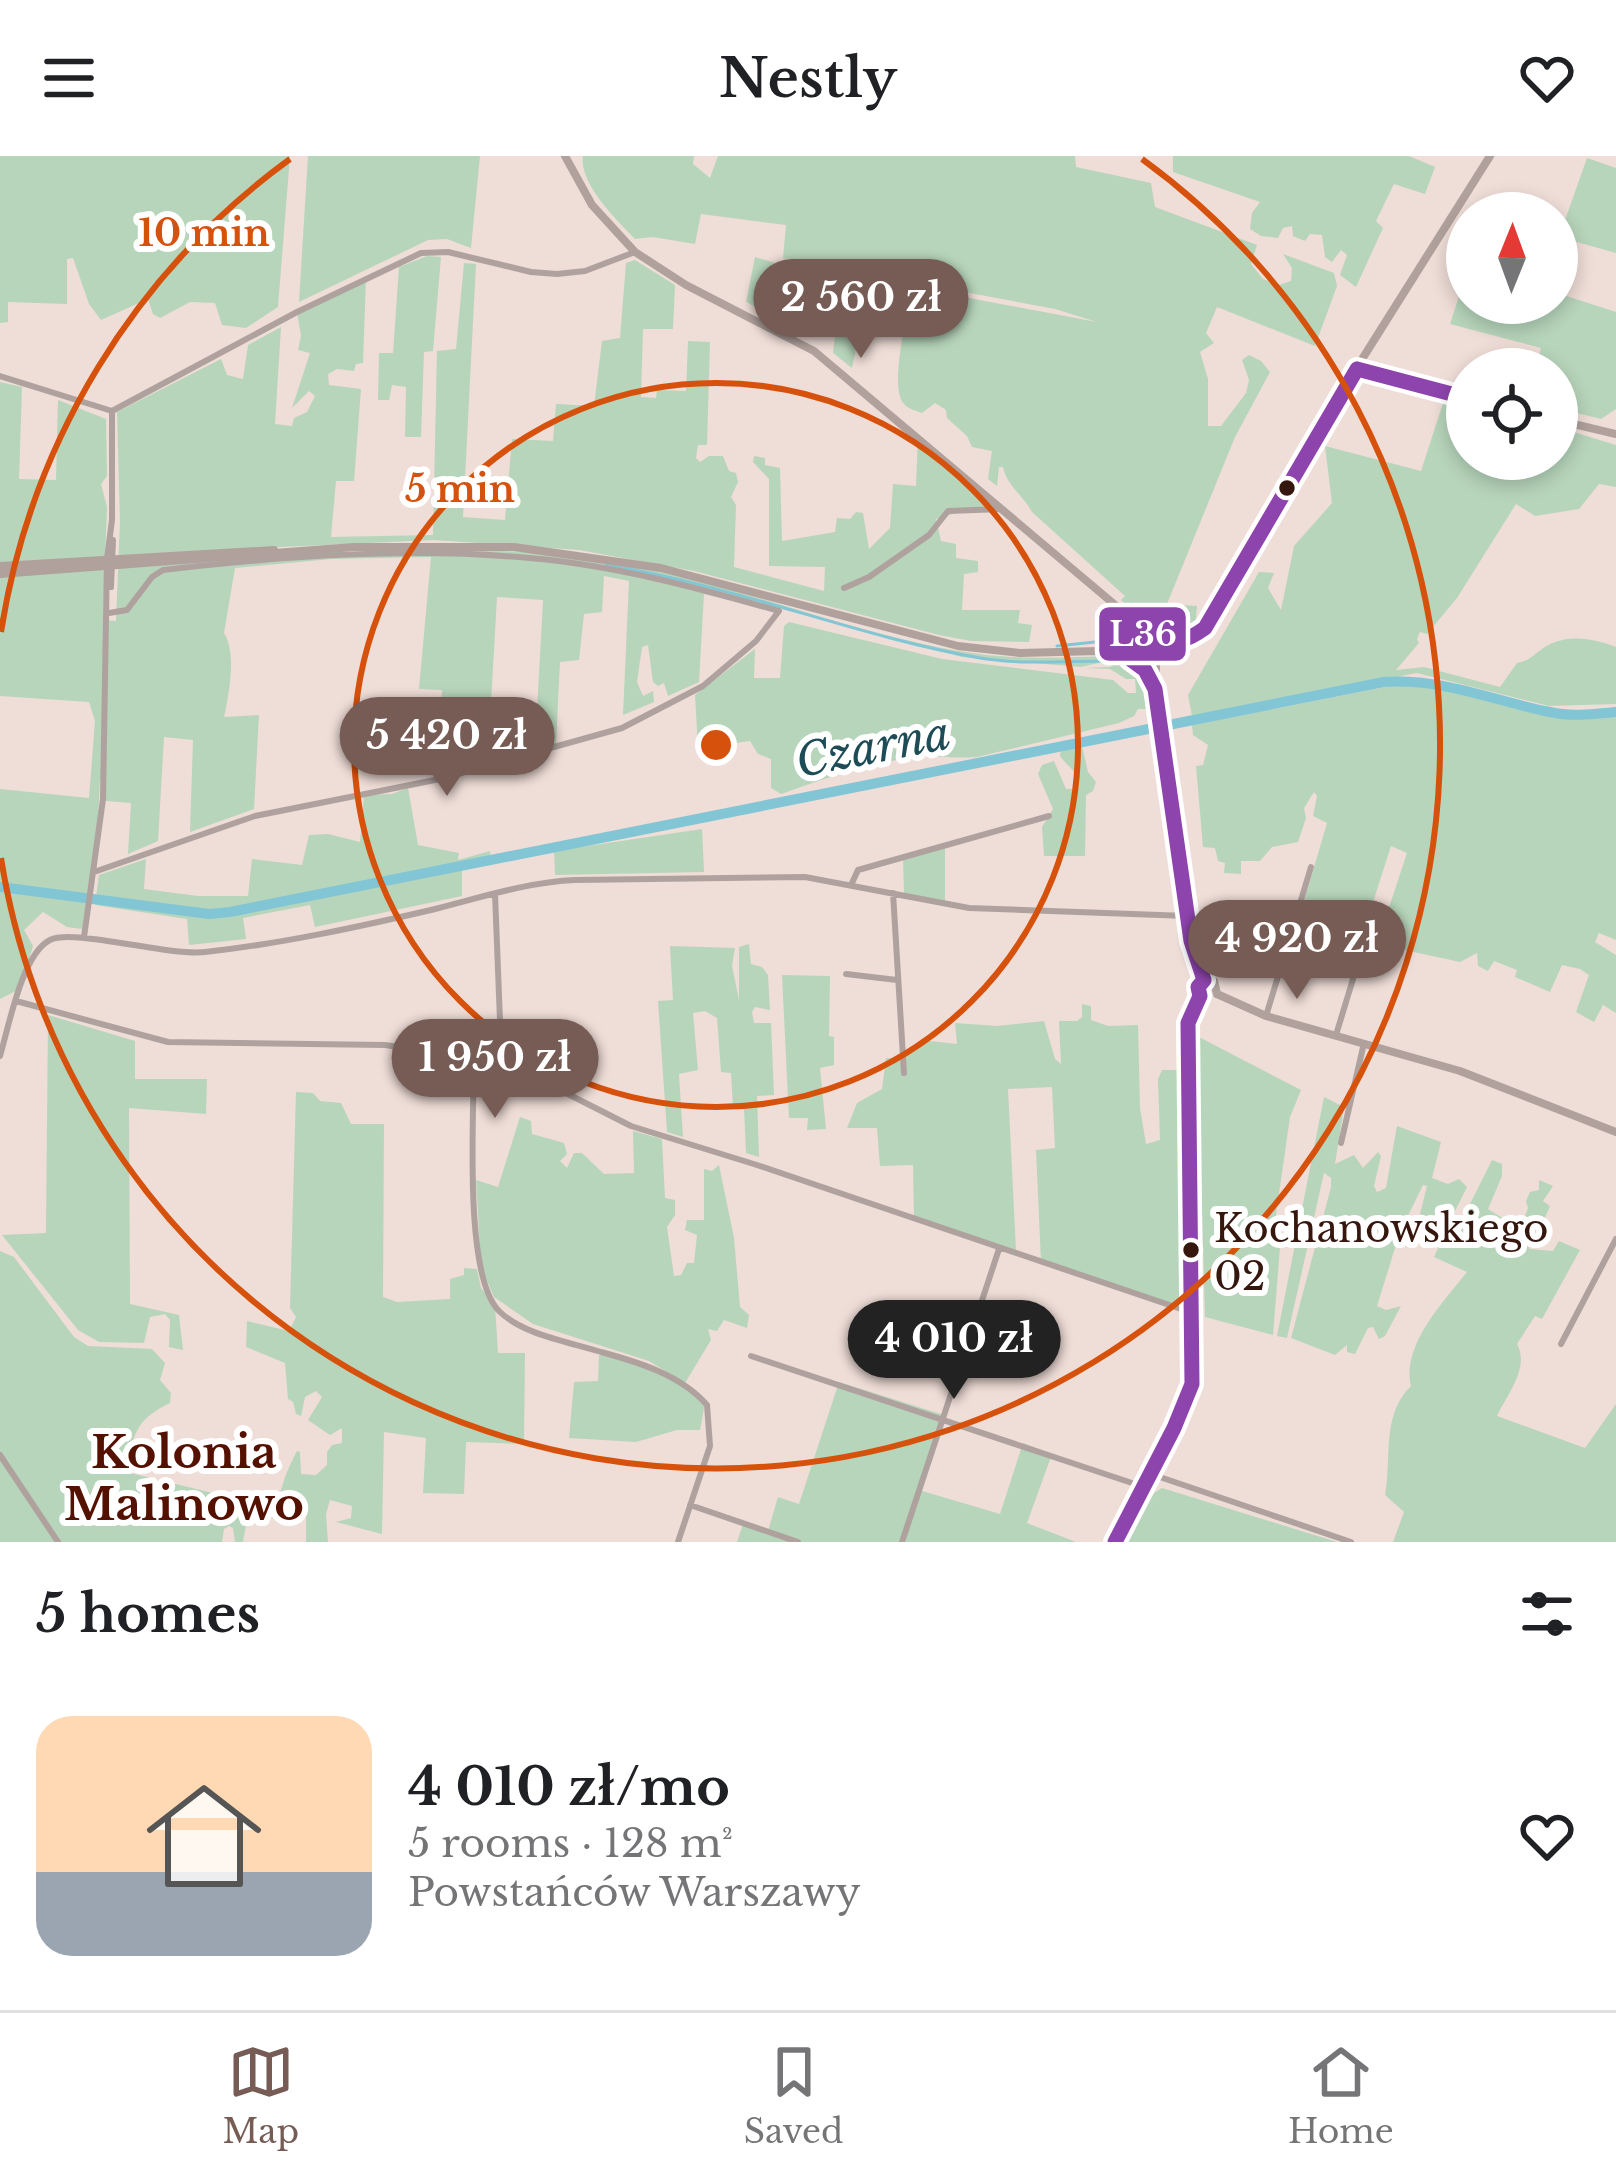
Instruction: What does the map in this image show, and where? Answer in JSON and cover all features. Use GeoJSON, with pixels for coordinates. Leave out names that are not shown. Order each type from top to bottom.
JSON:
{"type":"FeatureCollection","features":[{"type":"Feature","properties":{"kind":"main road"},"geometry":{"type":"LineString","coordinates":[[565,156],[592,206],[635,252],[686,285],[814,351],[1146,631],[1162,640],[1187,641]]}},
{"type":"Feature","properties":{"kind":"main road"},"geometry":{"type":"LineString","coordinates":[[1204,980],[1187,916],[1155,689],[1156,666],[1165,653],[1205,628],[1214,615],[1357,369],[1490,156]]}},
{"type":"Feature","properties":{"kind":"main road"},"geometry":{"type":"LineString","coordinates":[[1357,369],[1446,392]]}},
{"type":"Feature","properties":{"kind":"main road"},"geometry":{"type":"LineString","coordinates":[[1578,425],[1616,434]]}},
{"type":"Feature","properties":{"kind":"main road"},"geometry":{"type":"LineString","coordinates":[[0,570],[425,544],[583,554],[712,579],[975,649],[1128,656],[1143,668],[1155,689]]}},
{"type":"Feature","properties":{"kind":"main road"},"geometry":{"type":"LineString","coordinates":[[1119,610],[1130,627],[1128,656]]}},
{"type":"Feature","properties":{"kind":"main road"},"geometry":{"type":"LineString","coordinates":[[1098,652],[1146,631]]}},
{"type":"Feature","properties":{"kind":"main road"},"geometry":{"type":"LineString","coordinates":[[1162,640],[1165,653]]}},
{"type":"Feature","properties":{"kind":"main road"},"geometry":{"type":"LineString","coordinates":[[1143,668],[1156,666]]}},
{"type":"Feature","properties":{"kind":"main road"},"geometry":{"type":"LineString","coordinates":[[1204,980],[1214,981],[1217,994]]}},
{"type":"Feature","properties":{"kind":"main road"},"geometry":{"type":"LineString","coordinates":[[1114,1542],[1185,1407],[1192,1384],[1188,1023],[1204,980]]}},
{"type":"Feature","properties":{"kind":"main road"},"geometry":{"type":"LineString","coordinates":[[1217,994],[1266,1016],[1460,1071],[1616,1132]]}},
{"type":"Feature","properties":{"kind":"main road"},"geometry":{"type":"LineString","coordinates":[[1200,996],[1209,1000],[1217,994]]}},
{"type":"Feature","properties":{"kind":"street"},"geometry":{"type":"LineString","coordinates":[[0,376],[112,411],[297,312],[421,253],[448,252],[556,274],[585,271],[635,252]]}},
{"type":"Feature","properties":{"kind":"street"},"geometry":{"type":"LineString","coordinates":[[85,937],[103,799],[112,411]]}},
{"type":"Feature","properties":{"kind":"street"},"geometry":{"type":"LineString","coordinates":[[844,588],[869,577],[929,535],[948,511],[1002,509]]}},
{"type":"Feature","properties":{"kind":"street"},"geometry":{"type":"LineString","coordinates":[[94,872],[255,816],[440,779],[622,728],[703,686],[756,641],[779,611],[625,573],[533,558],[440,554],[306,558],[164,570],[152,577],[127,610],[109,613]]}},
{"type":"Feature","properties":{"kind":"street"},"geometry":{"type":"LineString","coordinates":[[852,883],[858,870],[1049,816]]}},
{"type":"Feature","properties":{"kind":"street"},"geometry":{"type":"LineString","coordinates":[[1266,1016],[1311,867]]}},
{"type":"Feature","properties":{"kind":"street"},"geometry":{"type":"LineString","coordinates":[[0,1056],[30,963],[42,946],[62,936],[155,951],[207,952],[575,880],[805,877],[969,908],[1187,916]]}},
{"type":"Feature","properties":{"kind":"street"},"geometry":{"type":"LineString","coordinates":[[495,893],[501,1046],[497,1062]]}},
{"type":"Feature","properties":{"kind":"street"},"geometry":{"type":"LineString","coordinates":[[893,893],[904,1073]]}},
{"type":"Feature","properties":{"kind":"street"},"geometry":{"type":"LineString","coordinates":[[1336,1035],[1370,923]]}},
{"type":"Feature","properties":{"kind":"street"},"geometry":{"type":"LineString","coordinates":[[847,974],[897,980]]}},
{"type":"Feature","properties":{"kind":"street"},"geometry":{"type":"LineString","coordinates":[[16,1001],[168,1042],[385,1045],[497,1062],[631,1126],[1193,1313]]}},
{"type":"Feature","properties":{"kind":"street"},"geometry":{"type":"LineString","coordinates":[[1341,1143],[1364,1043]]}},
{"type":"Feature","properties":{"kind":"street"},"geometry":{"type":"LineString","coordinates":[[474,1057],[477,1249],[489,1299],[508,1319],[643,1363],[705,1402],[710,1446],[678,1542]]}},
{"type":"Feature","properties":{"kind":"street"},"geometry":{"type":"LineString","coordinates":[[1561,1344],[1616,1239]]}},
{"type":"Feature","properties":{"kind":"street"},"geometry":{"type":"LineString","coordinates":[[902,1542],[999,1250]]}},
{"type":"Feature","properties":{"kind":"street"},"geometry":{"type":"LineString","coordinates":[[751,1356],[1144,1487]]}},
{"type":"Feature","properties":{"kind":"street"},"geometry":{"type":"LineString","coordinates":[[0,1455],[58,1542]]}},
{"type":"Feature","properties":{"kind":"street"},"geometry":{"type":"LineString","coordinates":[[1151,1474],[1351,1542]]}},
{"type":"Feature","properties":{"kind":"street"},"geometry":{"type":"LineString","coordinates":[[690,1505],[798,1542]]}},
{"type":"Feature","properties":{"kind":"green space"},"geometry":{"type":"Polygon","coordinates":[[[0,156],[290,156],[278,307],[246,328],[222,325],[215,303],[190,302],[160,318],[153,314],[148,299],[101,320],[89,304],[73,258],[67,259],[67,304],[8,302],[8,322],[0,323],[0,156]]]}},
{"type":"Feature","properties":{"kind":"green space"},"geometry":{"type":"Polygon","coordinates":[[[308,156],[480,156],[471,248],[447,239],[428,240],[299,302],[308,156]]]}},
{"type":"Feature","properties":{"kind":"green space"},"geometry":{"type":"Polygon","coordinates":[[[583,156],[694,156],[693,164],[710,178],[718,156],[1075,156],[1076,167],[1151,183],[1155,207],[1257,245],[1251,264],[1263,279],[1279,285],[1291,281],[1292,268],[1283,254],[1334,273],[1337,286],[1315,346],[1217,307],[1206,333],[1214,343],[1200,352],[1208,379],[1208,426],[1221,426],[1246,393],[1249,380],[1242,360],[1249,355],[1270,372],[1235,437],[1167,604],[1197,606],[1195,628],[1179,635],[1137,616],[1121,600],[1125,596],[1032,512],[1003,467],[999,467],[997,486],[988,479],[992,451],[972,447],[947,418],[946,410],[935,403],[922,413],[906,406],[900,395],[899,366],[911,287],[1097,322],[1055,309],[783,258],[786,225],[701,214],[695,244],[635,239],[593,189],[583,156]]]}},
{"type":"Feature","properties":{"kind":"green space"},"geometry":{"type":"Polygon","coordinates":[[[1173,156],[1409,156],[1435,167],[1425,194],[1394,184],[1376,221],[1383,228],[1356,287],[1340,275],[1347,255],[1341,250],[1332,262],[1325,257],[1322,235],[1310,234],[1305,241],[1293,236],[1292,226],[1283,228],[1278,238],[1261,236],[1250,229],[1252,213],[1260,202],[1173,172],[1173,156]]]}},
{"type":"Feature","properties":{"kind":"green space"},"geometry":{"type":"Polygon","coordinates":[[[1587,158],[1616,168],[1616,253],[1578,242],[1575,192],[1587,158]]]}},
{"type":"Feature","properties":{"kind":"green space"},"geometry":{"type":"Polygon","coordinates":[[[427,256],[441,257],[433,351],[424,352],[421,437],[405,437],[406,387],[392,385],[389,400],[378,400],[379,353],[393,353],[399,267],[427,256]]]}},
{"type":"Feature","properties":{"kind":"green space"},"geometry":{"type":"Polygon","coordinates":[[[755,257],[789,267],[787,318],[783,320],[746,302],[755,257]]]}},
{"type":"Feature","properties":{"kind":"green space"},"geometry":{"type":"Polygon","coordinates":[[[635,260],[675,285],[673,329],[643,329],[641,397],[656,398],[657,390],[686,391],[688,341],[710,342],[707,445],[698,445],[696,458],[700,462],[723,456],[729,471],[736,473],[738,482],[731,497],[736,505],[734,567],[824,591],[825,567],[769,566],[769,479],[753,462],[754,456],[780,468],[782,541],[835,532],[837,518],[850,519],[856,512],[863,513],[869,549],[890,528],[893,484],[916,486],[918,437],[1002,509],[973,508],[936,519],[941,541],[956,544],[956,558],[978,561],[978,572],[964,574],[962,610],[1020,610],[1018,623],[1032,625],[1029,642],[939,635],[694,571],[579,550],[434,540],[218,550],[567,555],[708,583],[934,646],[996,656],[1115,659],[1081,667],[962,657],[753,600],[749,605],[704,594],[699,682],[668,696],[664,683],[653,682],[648,645],[642,647],[637,682],[643,696],[653,691],[654,702],[623,715],[629,581],[604,576],[602,612],[584,614],[579,660],[560,662],[556,744],[535,748],[543,600],[497,597],[488,756],[437,772],[442,690],[419,689],[431,557],[331,559],[235,568],[224,633],[231,662],[224,717],[259,715],[254,809],[190,832],[193,740],[164,737],[158,841],[128,854],[131,803],[106,801],[106,781],[100,780],[82,929],[67,927],[43,912],[24,930],[33,946],[20,989],[0,999],[0,789],[89,798],[95,721],[89,702],[0,696],[0,382],[22,387],[19,479],[56,480],[58,400],[106,419],[107,476],[101,484],[107,507],[103,620],[116,621],[117,412],[221,359],[227,375],[243,379],[248,345],[281,327],[275,424],[292,426],[315,396],[309,391],[292,408],[310,353],[298,350],[297,312],[366,278],[363,363],[356,364],[354,371],[337,369],[328,374],[329,385],[361,389],[354,481],[336,481],[331,537],[433,535],[437,351],[456,349],[464,263],[476,264],[463,517],[505,520],[512,439],[553,441],[556,404],[594,406],[602,341],[620,338],[626,263],[635,260]]]}},
{"type":"Feature","properties":{"kind":"green space"},"geometry":{"type":"Polygon","coordinates":[[[842,276],[870,280],[852,368],[833,353],[842,276]]]}},
{"type":"Feature","properties":{"kind":"green space"},"geometry":{"type":"Polygon","coordinates":[[[1578,300],[1616,312],[1616,409],[1601,419],[1578,413],[1578,348],[1541,348],[1450,324],[1578,324],[1578,300]]]}},
{"type":"Feature","properties":{"kind":"green space"},"geometry":{"type":"Polygon","coordinates":[[[1443,403],[1446,480],[1578,480],[1578,433],[1616,445],[1616,487],[1599,484],[1579,509],[1535,516],[1516,504],[1457,598],[1427,634],[1420,632],[1419,643],[1396,670],[1424,667],[1500,687],[1517,663],[1551,644],[1588,639],[1616,647],[1616,704],[1549,706],[1417,673],[1192,716],[1188,695],[1259,572],[1274,573],[1268,588],[1281,610],[1294,546],[1332,503],[1325,446],[1421,471],[1443,403]]]}},
{"type":"Feature","properties":{"kind":"green space"},"geometry":{"type":"Polygon","coordinates":[[[789,622],[942,659],[1113,680],[1128,693],[1136,693],[1135,679],[1110,669],[1085,668],[1119,662],[1145,680],[1152,709],[1138,709],[1119,723],[977,757],[884,762],[781,794],[771,788],[771,759],[758,754],[750,741],[698,748],[695,695],[755,649],[754,678],[780,678],[784,626],[789,622]]]}},
{"type":"Feature","properties":{"kind":"green space"},"geometry":{"type":"Polygon","coordinates":[[[1411,682],[1463,690],[1535,710],[1616,716],[1616,940],[1599,933],[1595,942],[1616,955],[1616,1013],[1603,1005],[1594,1022],[1576,1012],[1589,975],[1580,969],[1562,965],[1550,992],[1515,977],[1517,970],[1494,961],[1488,971],[1478,966],[1477,953],[1460,962],[1377,944],[1407,853],[1391,846],[1358,949],[1339,943],[1335,954],[1293,939],[1327,823],[1313,816],[1314,792],[1304,808],[1306,818],[1298,842],[1272,847],[1260,861],[1241,861],[1241,874],[1224,873],[1225,863],[1218,861],[1215,848],[1203,847],[1196,766],[1203,765],[1208,745],[1193,735],[1192,725],[1411,682]]]}},
{"type":"Feature","properties":{"kind":"green space"},"geometry":{"type":"Polygon","coordinates":[[[1082,746],[1088,772],[1096,782],[1086,795],[1085,856],[1044,856],[1042,827],[1053,809],[1038,774],[1042,765],[1054,761],[1066,789],[1074,789],[1076,775],[1060,756],[1061,750],[1082,746]]]}},
{"type":"Feature","properties":{"kind":"green space"},"geometry":{"type":"Polygon","coordinates":[[[408,788],[418,845],[459,853],[458,860],[490,851],[491,860],[310,894],[310,898],[462,869],[462,896],[315,927],[310,905],[243,918],[246,939],[189,945],[187,919],[95,905],[99,875],[146,859],[144,889],[248,896],[252,859],[302,865],[309,835],[360,842],[364,795],[408,788]]]}},
{"type":"Feature","properties":{"kind":"green space"},"geometry":{"type":"Polygon","coordinates":[[[702,829],[704,872],[555,875],[554,851],[702,829]]]}},
{"type":"Feature","properties":{"kind":"green space"},"geometry":{"type":"Polygon","coordinates":[[[945,847],[945,903],[904,893],[903,859],[945,847]]]}},
{"type":"Feature","properties":{"kind":"green space"},"geometry":{"type":"Polygon","coordinates":[[[749,944],[751,964],[768,975],[770,1010],[755,1007],[754,1023],[771,1023],[774,1095],[757,1096],[759,1157],[746,1153],[744,1108],[733,1108],[731,1073],[721,1072],[717,1018],[705,1011],[693,1013],[698,1070],[679,1074],[683,1137],[667,1132],[658,1001],[673,1000],[670,946],[735,948],[732,966],[739,1000],[739,947],[749,944]]]}},
{"type":"Feature","properties":{"kind":"green space"},"geometry":{"type":"Polygon","coordinates":[[[782,975],[830,976],[829,1036],[834,1037],[834,1065],[820,1068],[826,1129],[807,1130],[808,1118],[789,1118],[782,975]]]}},
{"type":"Feature","properties":{"kind":"green space"},"geometry":{"type":"Polygon","coordinates":[[[1082,1004],[1091,1006],[1091,1020],[1108,1026],[1138,1025],[1146,1144],[1160,1140],[1158,1079],[1162,1070],[1189,1070],[1192,1313],[1041,1262],[1036,1150],[1055,1148],[1052,1087],[1008,1089],[1016,1250],[914,1220],[913,1165],[880,1166],[877,1128],[847,1128],[857,1103],[882,1089],[886,1058],[903,1058],[921,1040],[957,1044],[955,1023],[997,1026],[1044,1021],[1055,1059],[1061,1064],[1059,1021],[1077,1021],[1082,1017],[1082,1004]]]}},
{"type":"Feature","properties":{"kind":"green space"},"geometry":{"type":"Polygon","coordinates":[[[48,1015],[135,1041],[135,1079],[207,1079],[206,1114],[129,1108],[130,1304],[179,1315],[183,1350],[169,1347],[170,1320],[165,1314],[150,1317],[144,1343],[99,1342],[78,1330],[2,1235],[46,1233],[48,1015]]]}},
{"type":"Feature","properties":{"kind":"green space"},"geometry":{"type":"Polygon","coordinates":[[[1197,1036],[1301,1090],[1290,1117],[1272,1243],[1280,1247],[1273,1335],[1205,1317],[1197,1036]]]}},
{"type":"Feature","properties":{"kind":"green space"},"geometry":{"type":"Polygon","coordinates":[[[296,1092],[341,1103],[351,1124],[384,1124],[383,1297],[397,1302],[450,1299],[450,1279],[464,1275],[464,1268],[477,1269],[481,1288],[495,1305],[498,1353],[525,1353],[524,1444],[466,1442],[464,1494],[423,1493],[426,1438],[384,1432],[382,1534],[336,1522],[351,1518],[352,1506],[330,1500],[328,1542],[306,1542],[306,1515],[278,1506],[297,1451],[301,1474],[316,1475],[327,1465],[332,1445],[342,1443],[342,1428],[330,1435],[308,1420],[322,1397],[316,1391],[305,1397],[301,1416],[296,1414],[288,1399],[285,1363],[246,1347],[247,1321],[289,1331],[296,1317],[290,1308],[296,1092]]]}},
{"type":"Feature","properties":{"kind":"green space"},"geometry":{"type":"Polygon","coordinates":[[[1324,1097],[1344,1107],[1335,1164],[1354,1155],[1363,1168],[1378,1152],[1377,1192],[1386,1188],[1397,1126],[1441,1142],[1432,1178],[1448,1184],[1459,1179],[1467,1187],[1445,1231],[1441,1222],[1420,1214],[1427,1186],[1423,1185],[1400,1232],[1377,1306],[1386,1310],[1401,1306],[1385,1336],[1379,1339],[1373,1327],[1368,1328],[1355,1354],[1347,1352],[1347,1345],[1335,1355],[1291,1338],[1331,1187],[1331,1178],[1324,1173],[1287,1338],[1277,1336],[1324,1097]]]}},
{"type":"Feature","properties":{"kind":"green space"},"geometry":{"type":"Polygon","coordinates":[[[520,1117],[531,1121],[532,1134],[564,1143],[567,1154],[560,1161],[567,1168],[574,1153],[582,1153],[604,1174],[634,1173],[633,1131],[662,1139],[665,1198],[675,1200],[675,1215],[667,1227],[674,1276],[681,1275],[687,1263],[694,1263],[697,1235],[685,1230],[687,1220],[704,1220],[704,1169],[712,1171],[719,1165],[734,1238],[740,1307],[749,1315],[747,1328],[724,1320],[717,1331],[708,1329],[711,1340],[685,1383],[649,1361],[533,1324],[494,1297],[481,1267],[476,1180],[498,1187],[520,1117]]]}},
{"type":"Feature","properties":{"kind":"green space"},"geometry":{"type":"Polygon","coordinates":[[[1492,1160],[1502,1164],[1502,1176],[1488,1209],[1515,1226],[1522,1225],[1526,1201],[1530,1192],[1539,1190],[1539,1180],[1553,1186],[1543,1201],[1550,1206],[1539,1232],[1527,1235],[1525,1243],[1530,1249],[1553,1251],[1559,1241],[1580,1250],[1542,1319],[1535,1316],[1517,1344],[1519,1372],[1497,1416],[1585,1448],[1616,1404],[1616,1542],[1393,1542],[1404,1512],[1385,1495],[1391,1423],[1411,1386],[1412,1355],[1418,1340],[1467,1272],[1434,1257],[1443,1237],[1452,1240],[1492,1160]]]}},
{"type":"Feature","properties":{"kind":"green space"},"geometry":{"type":"Polygon","coordinates":[[[0,1251],[14,1257],[74,1337],[88,1346],[152,1349],[165,1363],[160,1380],[171,1393],[170,1403],[137,1430],[126,1472],[250,1502],[243,1542],[235,1542],[229,1526],[222,1542],[0,1542],[0,1251]]]}},
{"type":"Feature","properties":{"kind":"green space"},"geometry":{"type":"Polygon","coordinates":[[[599,1355],[647,1365],[701,1398],[705,1403],[700,1430],[677,1430],[636,1442],[569,1438],[574,1382],[598,1381],[599,1355]]]}},
{"type":"Feature","properties":{"kind":"green space"},"geometry":{"type":"Polygon","coordinates":[[[839,1382],[944,1415],[919,1490],[1000,1514],[1023,1443],[1052,1454],[1027,1523],[1076,1542],[737,1542],[743,1524],[768,1531],[778,1497],[799,1504],[839,1382]]]}},
{"type":"Feature","properties":{"kind":"green space"},"geometry":{"type":"Polygon","coordinates":[[[1162,1488],[1337,1542],[1126,1542],[1154,1493],[1162,1488]]]}},
{"type":"Feature","properties":{"kind":"waterway"},"geometry":{"type":"LineString","coordinates":[[606,565],[980,658],[1109,661]]}},
{"type":"Feature","properties":{"kind":"waterway"},"geometry":{"type":"LineString","coordinates":[[1057,646],[1114,640],[1122,627],[1111,610]]}},
{"type":"Feature","properties":{"kind":"waterway","name":"Czarna"},"geometry":{"type":"LineString","coordinates":[[0,887],[209,914],[230,912],[1384,682],[1448,687],[1558,714],[1616,712]]}},
{"type":"Feature","properties":{"kind":"transit line","name":"L36"},"geometry":{"type":"LineString","coordinates":[[1357,369],[1446,392]]}},
{"type":"Feature","properties":{"kind":"transit line","name":"L36"},"geometry":{"type":"LineString","coordinates":[[1204,980],[1191,941],[1155,689],[1145,670],[1130,659],[1130,643],[1144,633],[1181,640],[1205,628],[1357,369]]}},
{"type":"Feature","properties":{"kind":"transit line","name":"L36"},"geometry":{"type":"LineString","coordinates":[[1115,1542],[1192,1384],[1188,1023],[1204,980]]}},
{"type":"Feature","properties":{"kind":"place","name":"Kochanowskiego 02"},"geometry":{"type":"Point","coordinates":[1191,1250]}},
{"type":"Feature","properties":{"kind":"district","name":"Kolonia Malinowo"},"geometry":{"type":"Point","coordinates":[184,1478]}}]}
